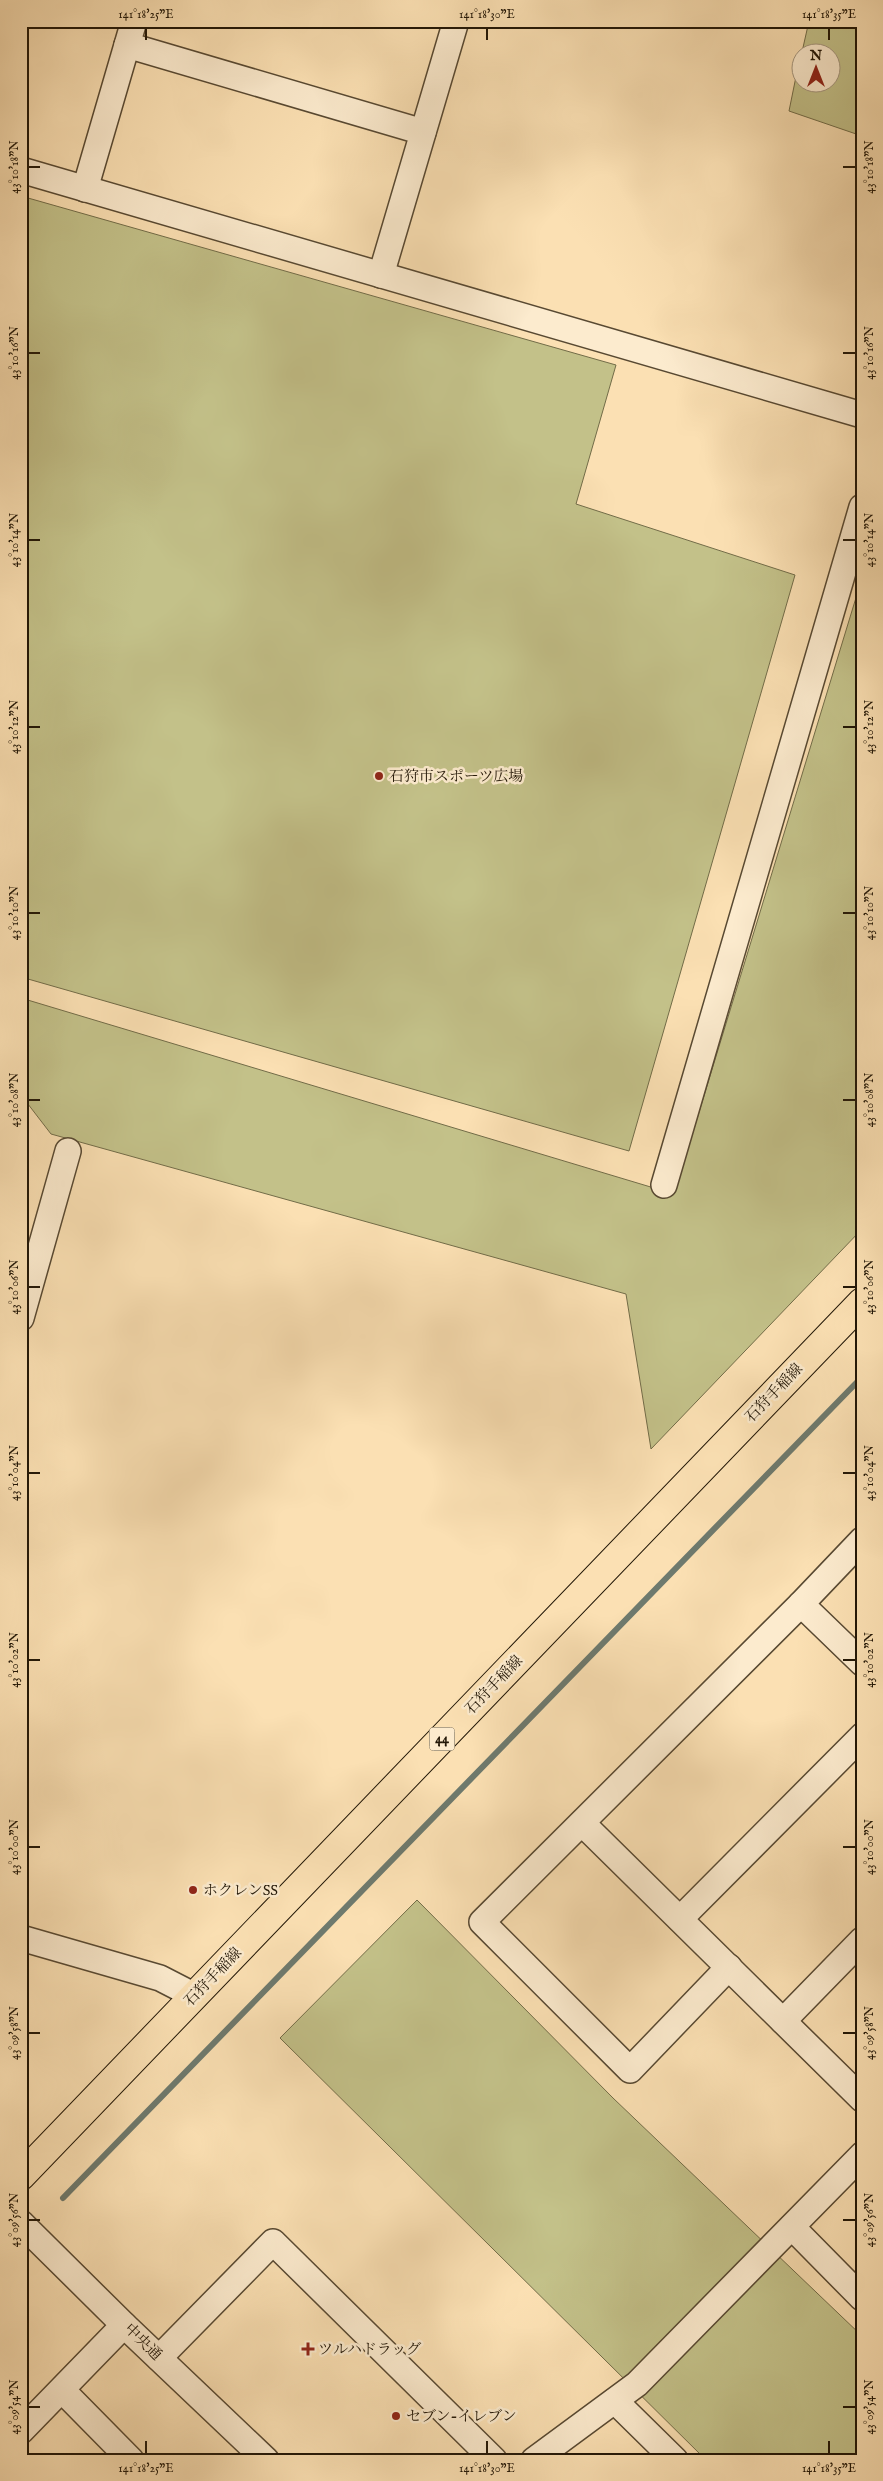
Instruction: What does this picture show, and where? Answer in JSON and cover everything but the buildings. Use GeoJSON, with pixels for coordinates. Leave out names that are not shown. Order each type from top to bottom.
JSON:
{"type":"FeatureCollection","features":[{"type":"Feature","properties":{"kind":"main road","name":"石狩手稲線"},"geometry":{"type":"LineString","coordinates":[[21,2176],[862,1302]]}},
{"type":"Feature","properties":{"kind":"street"},"geometry":{"type":"LineString","coordinates":[[381,275],[456,21]]}},
{"type":"Feature","properties":{"kind":"street"},"geometry":{"type":"LineString","coordinates":[[86,189],[130,33],[423,132]]}},
{"type":"Feature","properties":{"kind":"street"},"geometry":{"type":"LineString","coordinates":[[21,170],[862,415]]}},
{"type":"Feature","properties":{"kind":"street"},"geometry":{"type":"LineString","coordinates":[[664,1185],[862,507]]}},
{"type":"Feature","properties":{"kind":"street"},"geometry":{"type":"LineString","coordinates":[[21,1318],[68,1151]]}},
{"type":"Feature","properties":{"kind":"street"},"geometry":{"type":"LineString","coordinates":[[729,1967],[630,2070],[482,1922],[801,1604],[862,1540]]}},
{"type":"Feature","properties":{"kind":"street"},"geometry":{"type":"LineString","coordinates":[[801,1604],[862,1663]]}},
{"type":"Feature","properties":{"kind":"street"},"geometry":{"type":"LineString","coordinates":[[680,1919],[862,1736]]}},
{"type":"Feature","properties":{"kind":"street"},"geometry":{"type":"LineString","coordinates":[[582,1823],[862,2100]]}},
{"type":"Feature","properties":{"kind":"street"},"geometry":{"type":"LineString","coordinates":[[21,1938],[160,1978],[195,1996]]}},
{"type":"Feature","properties":{"kind":"street"},"geometry":{"type":"LineString","coordinates":[[783,2021],[862,1940]]}},
{"type":"Feature","properties":{"kind":"street"},"geometry":{"type":"LineString","coordinates":[[534,2460],[637,2384],[862,2155]]}},
{"type":"Feature","properties":{"kind":"street","name":"中央通"},"geometry":{"type":"LineString","coordinates":[[21,2223],[124,2325],[266,2460]]}},
{"type":"Feature","properties":{"kind":"street"},"geometry":{"type":"LineString","coordinates":[[792,2227],[862,2298]]}},
{"type":"Feature","properties":{"kind":"street"},"geometry":{"type":"LineString","coordinates":[[159,2358],[273,2242],[494,2460]]}},
{"type":"Feature","properties":{"kind":"street"},"geometry":{"type":"LineString","coordinates":[[21,2431],[124,2325]]}},
{"type":"Feature","properties":{"kind":"street"},"geometry":{"type":"LineString","coordinates":[[62,2390],[130,2460]]}},
{"type":"Feature","properties":{"kind":"street"},"geometry":{"type":"LineString","coordinates":[[615,2401],[675,2460]]}},
{"type":"Feature","properties":{"kind":"shaded area"},"geometry":{"type":"Polygon","coordinates":[[[809,21],[862,21],[862,136],[789,111],[793,92],[840,92],[840,42],[804,42],[809,21]]]}},
{"type":"Feature","properties":{"kind":"shaded area","name":"石狩市スポーツ広場"},"geometry":{"type":"Polygon","coordinates":[[[21,196],[616,365],[576,504],[795,575],[629,1151],[21,977],[21,196]]]}},
{"type":"Feature","properties":{"kind":"shaded area"},"geometry":{"type":"Polygon","coordinates":[[[862,578],[862,1229],[651,1449],[626,1294],[51,1134],[21,1095],[21,998],[674,1194],[862,578]]]}},
{"type":"Feature","properties":{"kind":"shaded area"},"geometry":{"type":"Polygon","coordinates":[[[417,1900],[613,2098],[862,2336],[862,2460],[706,2460],[280,2038],[417,1900]]]}},
{"type":"Feature","properties":{"kind":"waterway"},"geometry":{"type":"LineString","coordinates":[[63,2198],[862,1377]]}},
{"type":"Feature","properties":{"kind":"place","name":"石狩市スポーツ広場"},"geometry":{"type":"Point","coordinates":[379,776]}},
{"type":"Feature","properties":{"kind":"place","name":"ホクレンSS"},"geometry":{"type":"Point","coordinates":[193,1890]}},
{"type":"Feature","properties":{"kind":"place","name":"ツルハドラッグ"},"geometry":{"type":"Point","coordinates":[308,2349]}},
{"type":"Feature","properties":{"kind":"place","name":"セブン-イレブン"},"geometry":{"type":"Point","coordinates":[396,2416]}}]}
